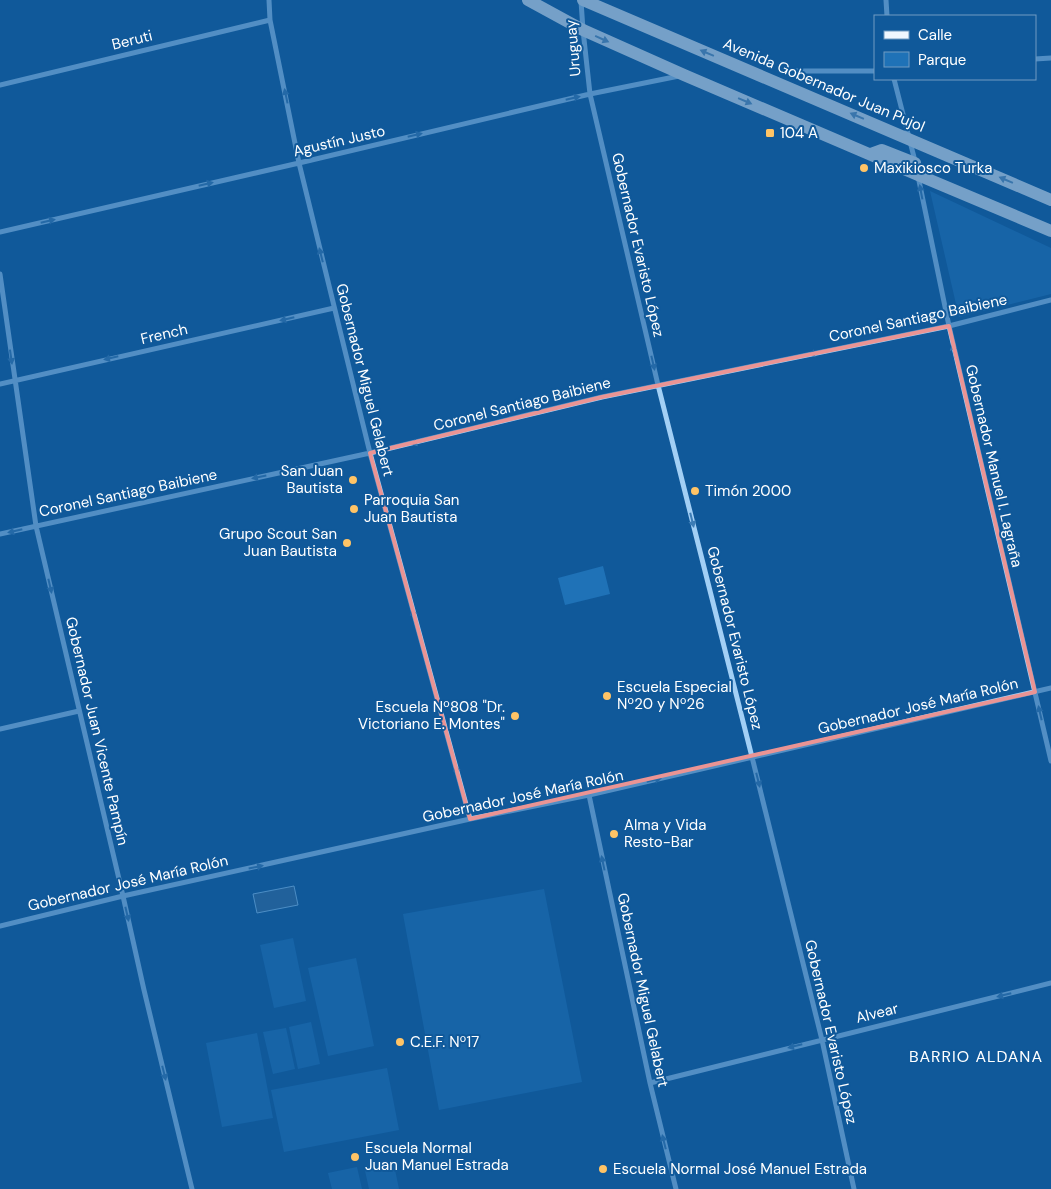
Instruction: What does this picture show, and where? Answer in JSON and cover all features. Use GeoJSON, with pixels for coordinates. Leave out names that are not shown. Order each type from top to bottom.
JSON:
{"type":"FeatureCollection","features":[{"type":"Feature","properties":{"kind":"main road"},"geometry":{"type":"LineString","coordinates":[[528,0],[583,30],[684,75],[871,154],[917,169],[1051,231]]}},
{"type":"Feature","properties":{"kind":"main road","name":"Avenida Gobernador Juan Pujol"},"geometry":{"type":"LineString","coordinates":[[582,0],[1051,200]]}},
{"type":"Feature","properties":{"kind":"street","name":"Gobernador Miguel Gelabert"},"geometry":{"type":"LineString","coordinates":[[269,0],[270,20],[299,163],[334,308],[370,454],[470,819]]}},
{"type":"Feature","properties":{"kind":"street","name":"Uruguay"},"geometry":{"type":"LineString","coordinates":[[582,0],[583,30],[590,94]]}},
{"type":"Feature","properties":{"kind":"street"},"geometry":{"type":"LineString","coordinates":[[886,0],[887,15]]}},
{"type":"Feature","properties":{"kind":"street","name":"Beruti"},"geometry":{"type":"LineString","coordinates":[[0,85],[270,20]]}},
{"type":"Feature","properties":{"kind":"street"},"geometry":{"type":"LineString","coordinates":[[1036,59],[1051,58]]}},
{"type":"Feature","properties":{"kind":"street"},"geometry":{"type":"LineString","coordinates":[[796,71],[874,71]]}},
{"type":"Feature","properties":{"kind":"street","name":"Agustín Justo"},"geometry":{"type":"LineString","coordinates":[[0,232],[590,94],[684,75]]}},
{"type":"Feature","properties":{"kind":"street","name":"Gobernador Manuel I. Lagraña"},"geometry":{"type":"LineString","coordinates":[[894,80],[917,169],[949,326],[1051,761]]}},
{"type":"Feature","properties":{"kind":"street","name":"Gobernador Evaristo López"},"geometry":{"type":"LineString","coordinates":[[590,94],[658,386],[822,1040],[854,1189]]}},
{"type":"Feature","properties":{"kind":"street","name":"Gobernador Juan Vicente Pampín"},"geometry":{"type":"LineString","coordinates":[[0,274],[36,526],[192,1189]]}},
{"type":"Feature","properties":{"kind":"street","name":"Coronel Santiago Baibiene"},"geometry":{"type":"LineString","coordinates":[[0,534],[370,454],[602,397],[949,326],[1051,300]]}},
{"type":"Feature","properties":{"kind":"street","name":"French"},"geometry":{"type":"LineString","coordinates":[[0,384],[334,308]]}},
{"type":"Feature","properties":{"kind":"street","name":"Gobernador José María Rolón"},"geometry":{"type":"LineString","coordinates":[[0,926],[123,896],[470,819],[589,795],[1051,688]]}},
{"type":"Feature","properties":{"kind":"street"},"geometry":{"type":"LineString","coordinates":[[0,728],[79,711]]}},
{"type":"Feature","properties":{"kind":"street","name":"Gobernador Miguel Gelabert"},"geometry":{"type":"LineString","coordinates":[[589,795],[650,1083],[676,1189]]}},
{"type":"Feature","properties":{"kind":"street","name":"Alvear"},"geometry":{"type":"LineString","coordinates":[[650,1083],[1051,983]]}},
{"type":"Feature","properties":{"kind":"highlighted area"},"geometry":{"type":"Polygon","coordinates":[[[949,326],[1035,692],[470,819],[370,453],[602,397],[949,326]]]}},
{"type":"Feature","properties":{"kind":"green space"},"geometry":{"type":"Polygon","coordinates":[[[930,191],[1051,248],[1051,294],[959,317],[930,191]]]}},
{"type":"Feature","properties":{"kind":"green space"},"geometry":{"type":"Polygon","coordinates":[[[603,566],[610,594],[565,605],[558,578],[603,566]]]}},
{"type":"Feature","properties":{"kind":"green space"},"geometry":{"type":"Polygon","coordinates":[[[544,889],[582,1082],[439,1110],[403,914],[544,889]]]}},
{"type":"Feature","properties":{"kind":"green space"},"geometry":{"type":"Polygon","coordinates":[[[293,938],[306,1001],[274,1008],[260,945],[293,938]]]}},
{"type":"Feature","properties":{"kind":"green space"},"geometry":{"type":"Polygon","coordinates":[[[356,958],[374,1046],[328,1056],[308,968],[356,958]]]}},
{"type":"Feature","properties":{"kind":"green space"},"geometry":{"type":"Polygon","coordinates":[[[311,1022],[320,1064],[298,1069],[289,1027],[311,1022]]]}},
{"type":"Feature","properties":{"kind":"green space"},"geometry":{"type":"Polygon","coordinates":[[[286,1028],[295,1069],[273,1074],[263,1032],[286,1028]]]}},
{"type":"Feature","properties":{"kind":"green space"},"geometry":{"type":"Polygon","coordinates":[[[257,1033],[273,1118],[222,1127],[206,1043],[257,1033]]]}},
{"type":"Feature","properties":{"kind":"green space"},"geometry":{"type":"Polygon","coordinates":[[[387,1068],[399,1130],[284,1152],[271,1090],[387,1068]]]}},
{"type":"Feature","properties":{"kind":"green space"},"geometry":{"type":"Polygon","coordinates":[[[393,1160],[399,1189],[369,1189],[364,1166],[393,1160]]]}},
{"type":"Feature","properties":{"kind":"green space"},"geometry":{"type":"Polygon","coordinates":[[[357,1167],[362,1189],[332,1189],[328,1173],[357,1167]]]}},
{"type":"Feature","properties":{"kind":"shaded area"},"geometry":{"type":"Polygon","coordinates":[[[294,886],[298,905],[257,913],[253,894],[294,886]]]}},
{"type":"Feature","properties":{"kind":"place","name":"104 A"},"geometry":{"type":"Point","coordinates":[770,133]}},
{"type":"Feature","properties":{"kind":"place","name":"Maxikiosco Turka"},"geometry":{"type":"Point","coordinates":[864,168]}},
{"type":"Feature","properties":{"kind":"place","name":"San Juan Bautista"},"geometry":{"type":"Point","coordinates":[353,480]}},
{"type":"Feature","properties":{"kind":"place","name":"Timón 2000"},"geometry":{"type":"Point","coordinates":[695,491]}},
{"type":"Feature","properties":{"kind":"place","name":"Parroquia San Juan Bautista"},"geometry":{"type":"Point","coordinates":[354,509]}},
{"type":"Feature","properties":{"kind":"place","name":"Grupo Scout San Juan Bautista"},"geometry":{"type":"Point","coordinates":[347,543]}},
{"type":"Feature","properties":{"kind":"place","name":"Escuela Especial Nº20 y Nº26"},"geometry":{"type":"Point","coordinates":[607,696]}},
{"type":"Feature","properties":{"kind":"place","name":"Escuela Nº808 \"Dr. Victoriano E. Montes\""},"geometry":{"type":"Point","coordinates":[515,716]}},
{"type":"Feature","properties":{"kind":"place","name":"Alma y Vida Resto-Bar"},"geometry":{"type":"Point","coordinates":[614,834]}},
{"type":"Feature","properties":{"kind":"place","name":"C.E.F. Nº17"},"geometry":{"type":"Point","coordinates":[400,1042]}},
{"type":"Feature","properties":{"kind":"place","name":"Escuela Normal Juan Manuel Estrada"},"geometry":{"type":"Point","coordinates":[355,1157]}},
{"type":"Feature","properties":{"kind":"place","name":"Escuela Normal José Manuel Estrada"},"geometry":{"type":"Point","coordinates":[603,1169]}},
{"type":"Feature","properties":{"kind":"district","name":"BARRIO ALDANA"},"geometry":{"type":"Point","coordinates":[976,1056]}}]}
